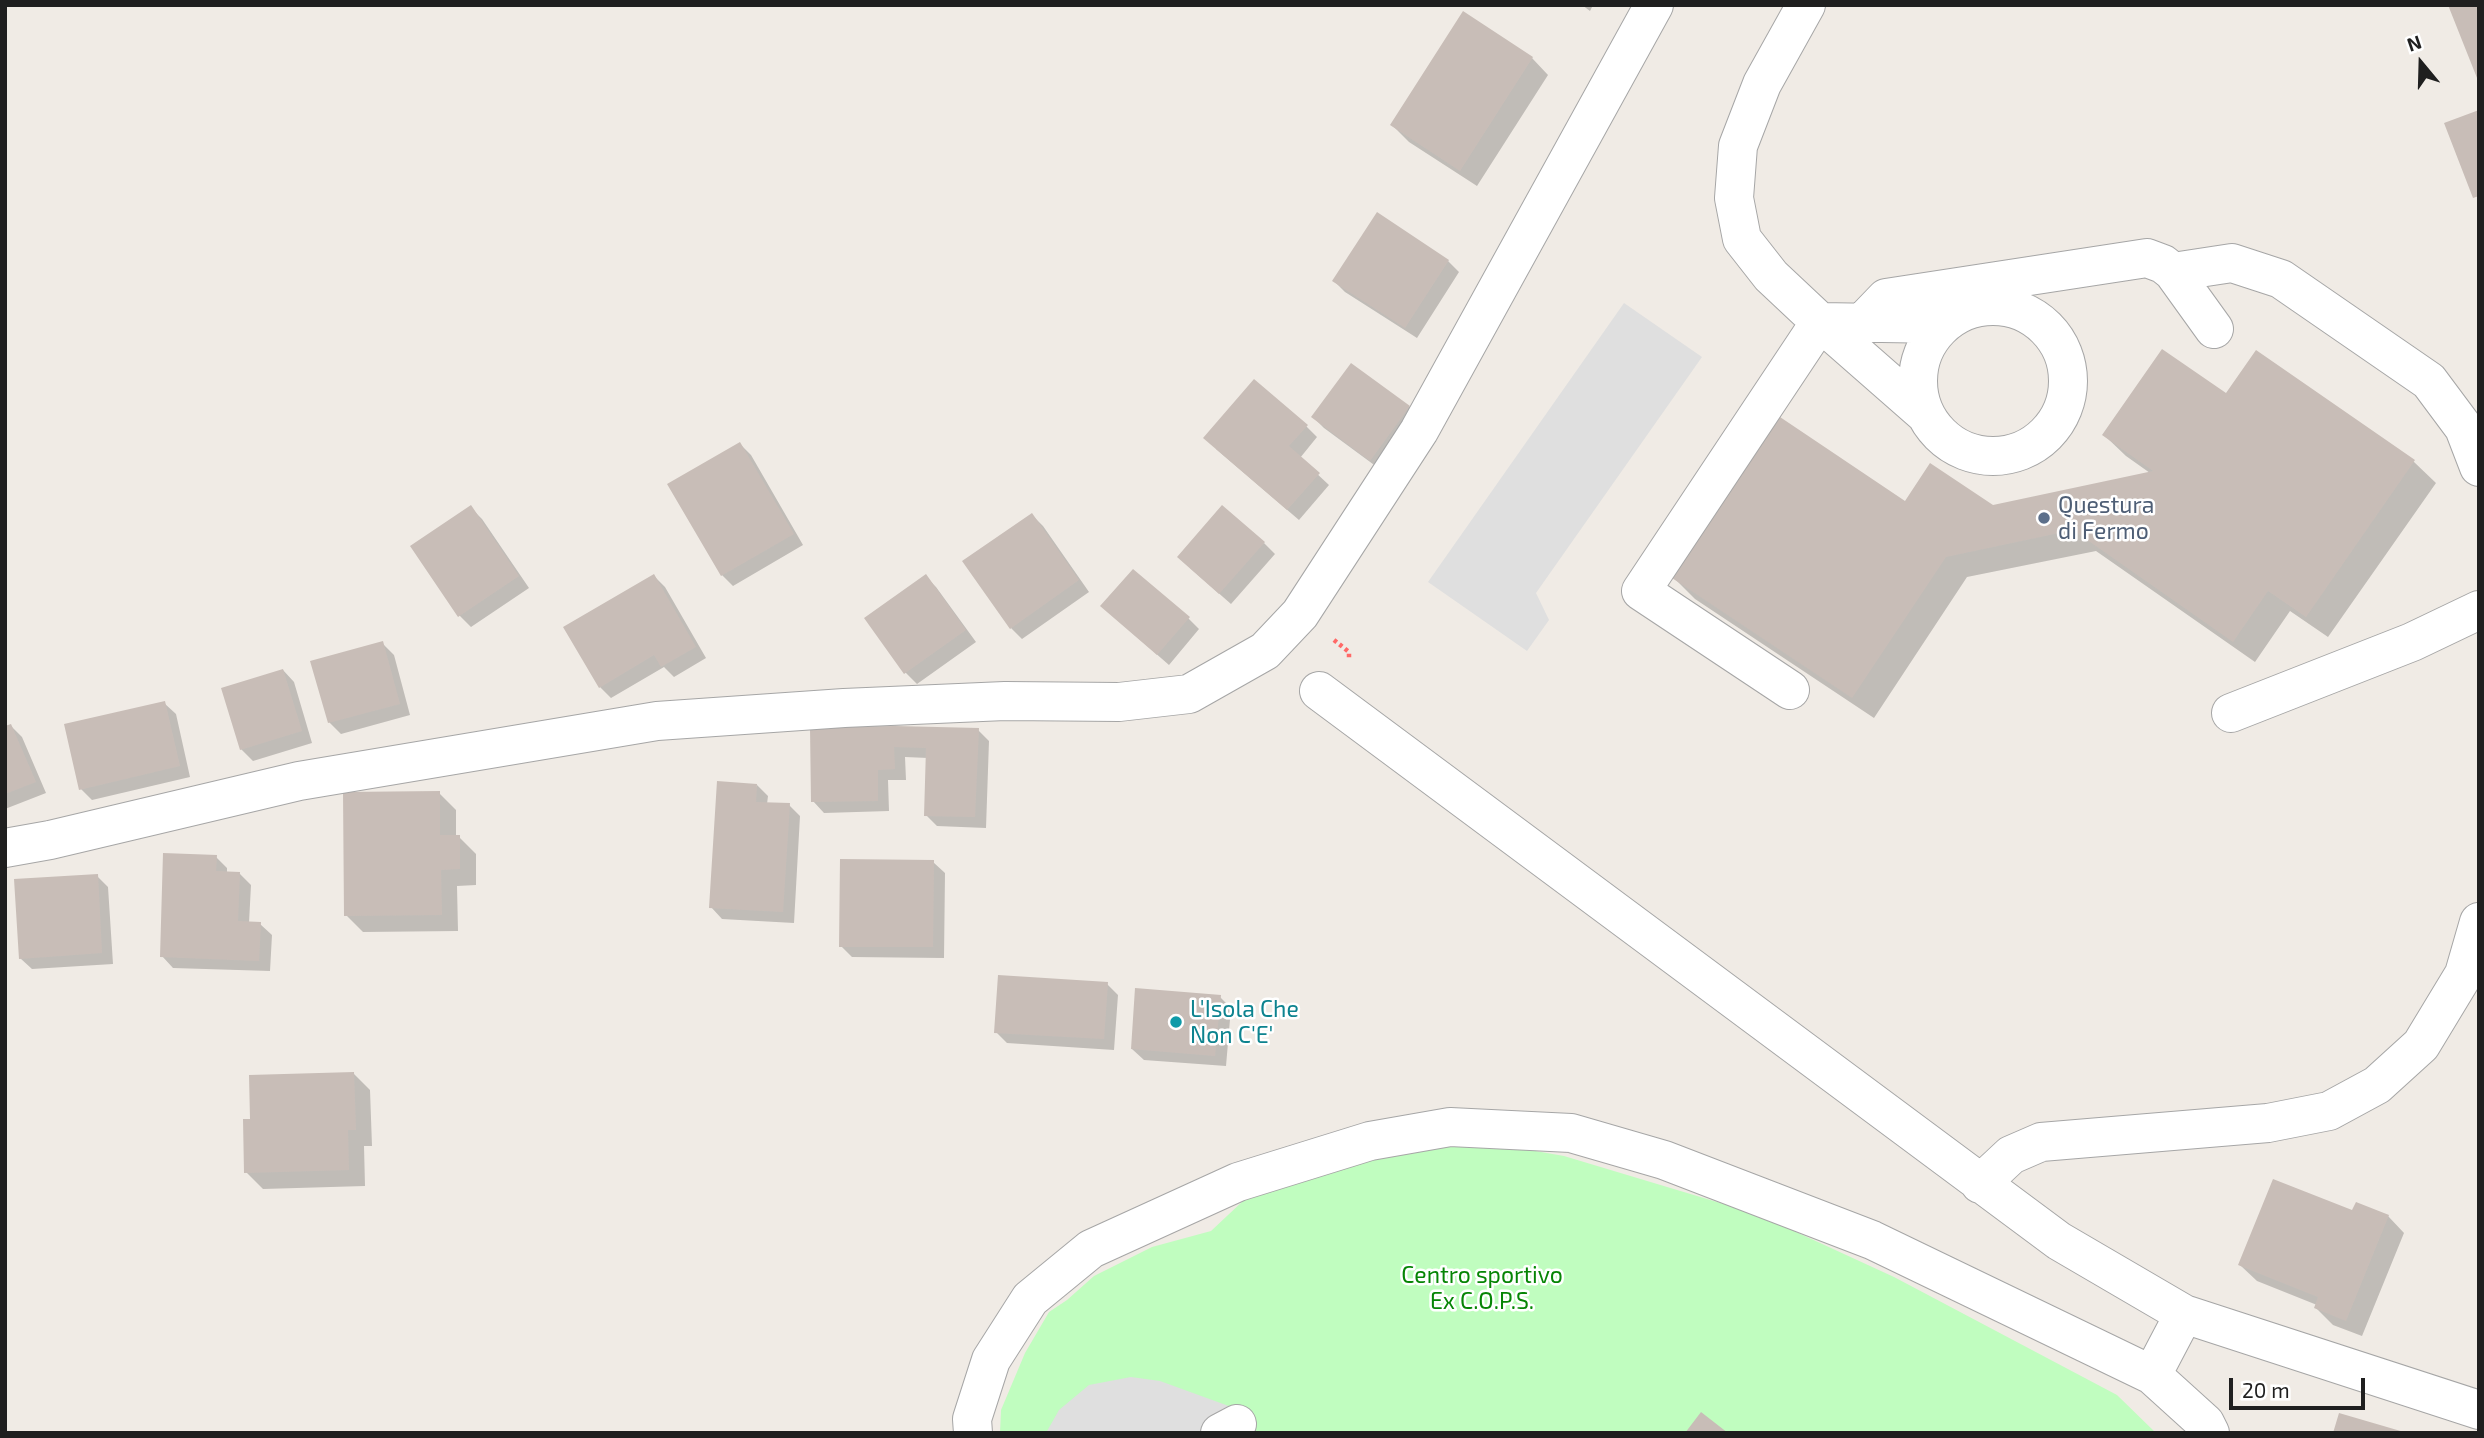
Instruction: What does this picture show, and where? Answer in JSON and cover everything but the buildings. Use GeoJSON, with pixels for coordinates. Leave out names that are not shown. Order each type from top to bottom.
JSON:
{"type":"FeatureCollection","features":[{"type":"Feature","properties":{"kind":"street"},"geometry":{"type":"LineString","coordinates":[[5,848],[50,840],[299,781],[657,721],[964,702],[1119,702],[1189,694],[1265,651],[1300,614],[1419,431],[1654,5]]}},
{"type":"Feature","properties":{"kind":"street"},"geometry":{"type":"LineString","coordinates":[[1806,5],[1762,84],[1738,146],[1734,198],[1742,239],[1772,276],[1812,315],[1925,414],[1940,434],[1960,448],[1984,455],[2010,454],[2033,444],[2052,427],[2064,405],[2068,380],[2064,355],[2053,334],[2035,318],[2013,308],[1988,306],[1964,312],[1944,324],[1928,343],[1919,366],[1918,390],[1925,414]]}},
{"type":"Feature","properties":{"kind":"street"},"geometry":{"type":"LineString","coordinates":[[1860,325],[1886,298],[2147,258],[2163,264],[2173,272],[2214,329]]}},
{"type":"Feature","properties":{"kind":"street"},"geometry":{"type":"LineString","coordinates":[[2173,272],[2232,263],[2281,279],[2429,381],[2464,428],[2479,467]]}},
{"type":"Feature","properties":{"kind":"street"},"geometry":{"type":"LineString","coordinates":[[1988,306],[2035,275]]}},
{"type":"Feature","properties":{"kind":"street"},"geometry":{"type":"LineString","coordinates":[[1812,315],[1860,325],[1944,324]]}},
{"type":"Feature","properties":{"kind":"street"},"geometry":{"type":"LineString","coordinates":[[1790,690],[1641,591],[1812,315]]}},
{"type":"Feature","properties":{"kind":"street"},"geometry":{"type":"LineString","coordinates":[[2231,713],[2412,642],[2479,610]]}},
{"type":"Feature","properties":{"kind":"street"},"geometry":{"type":"LineString","coordinates":[[1319,691],[2059,1241],[2184,1314],[2479,1410]]}},
{"type":"Feature","properties":{"kind":"street"},"geometry":{"type":"LineString","coordinates":[[1980,1184],[2011,1155],[2041,1142],[2268,1124],[2329,1111],[2377,1085],[2421,1045],[2464,974],[2479,922]]}},
{"type":"Feature","properties":{"kind":"street"},"geometry":{"type":"LineString","coordinates":[[973,1433],[972,1419],[991,1360],[1004,1339],[1030,1299],[1091,1249],[1238,1182],[1370,1140],[1450,1127],[1571,1133],[1664,1160],[1872,1240],[2152,1375],[2205,1423],[2210,1433]]}},
{"type":"Feature","properties":{"kind":"street"},"geometry":{"type":"LineString","coordinates":[[2152,1375],[2184,1314]]}},
{"type":"Feature","properties":{"kind":"green space","name":"Centro sportivo Ex C.O.P.S."},"geometry":{"type":"Polygon","coordinates":[[[1484,1142],[1564,1156],[1757,1214],[1894,1277],[2117,1395],[2156,1433],[1000,1433],[1001,1410],[1025,1353],[1049,1312],[1094,1276],[1152,1247],[1211,1231],[1244,1200],[1367,1150],[1484,1142]]]}},
{"type":"Feature","properties":{"kind":"shaded area"},"geometry":{"type":"Polygon","coordinates":[[[1624,303],[1702,357],[1536,593],[1549,620],[1527,651],[1428,582],[1624,303]]]}},
{"type":"Feature","properties":{"kind":"shaded area"},"geometry":{"type":"Polygon","coordinates":[[[1131,1377],[1160,1381],[1237,1409],[1231,1433],[1046,1433],[1059,1410],[1089,1385],[1131,1377]]]}},
{"type":"Feature","properties":{"kind":"place","name":"Questura di Fermo"},"geometry":{"type":"Point","coordinates":[2044,518]}},
{"type":"Feature","properties":{"kind":"place","name":"L'Isola Che Non C'E'"},"geometry":{"type":"Point","coordinates":[1176,1022]}}]}
